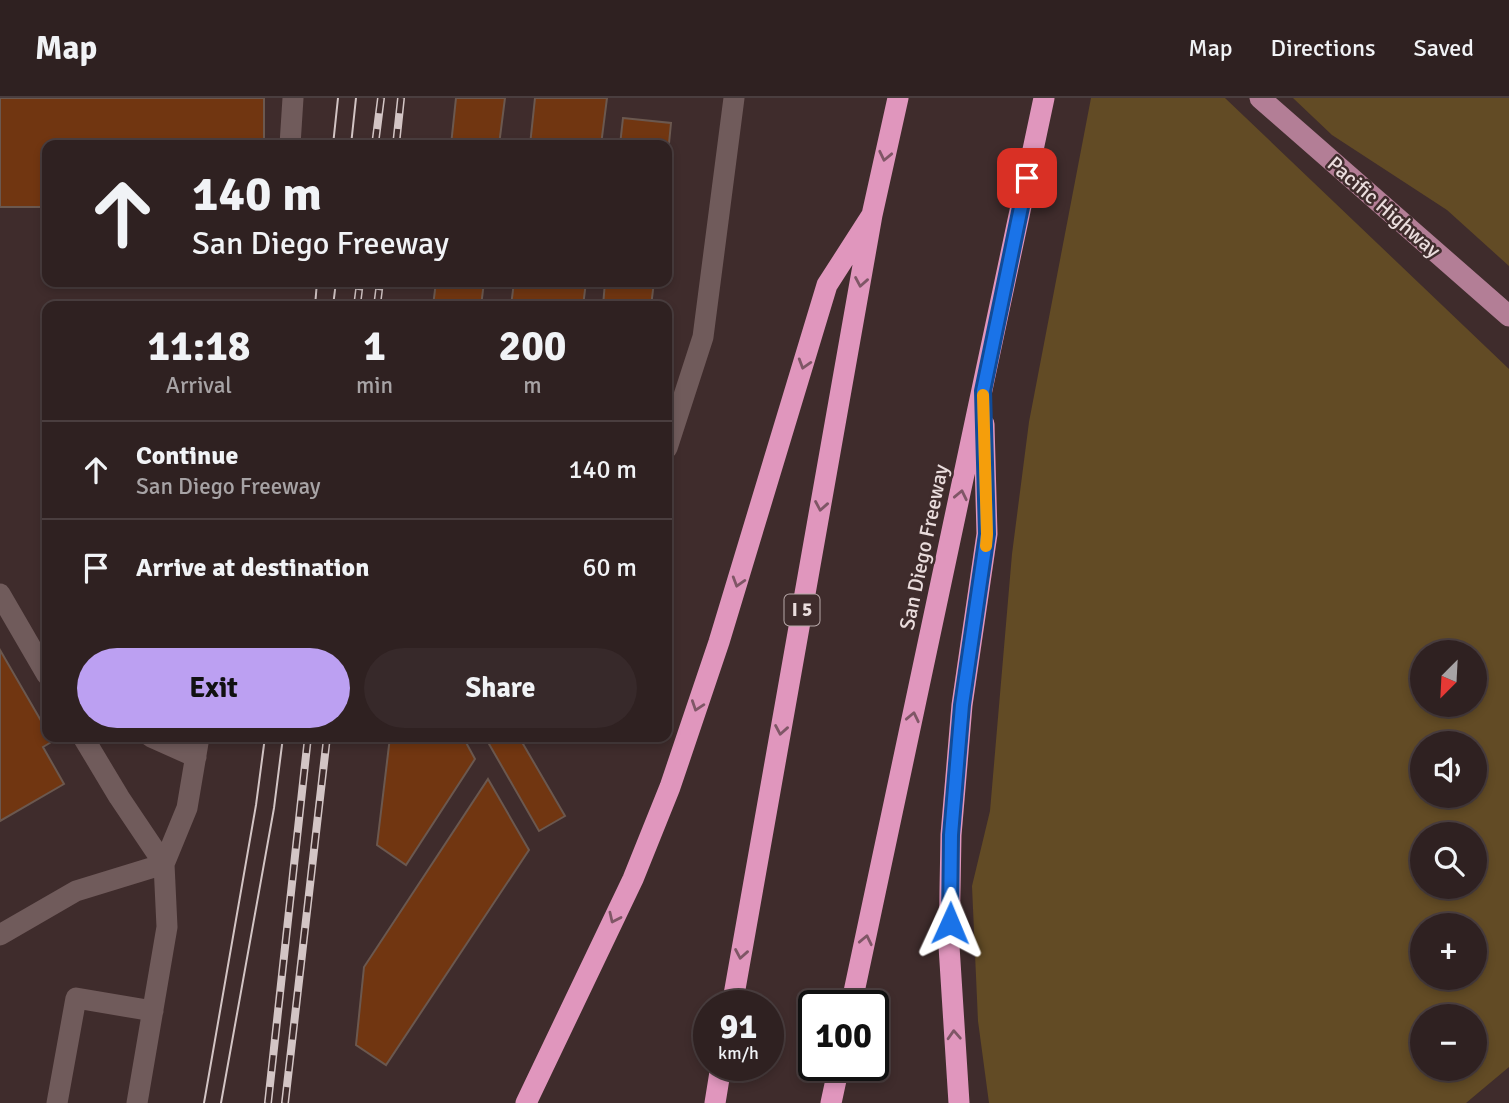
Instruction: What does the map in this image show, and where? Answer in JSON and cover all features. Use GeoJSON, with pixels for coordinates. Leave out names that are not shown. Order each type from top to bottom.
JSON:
{"type":"FeatureCollection","features":[{"type":"Feature","properties":{"kind":"highway","name":"I 5"},"geometry":{"type":"LineString","coordinates":[[735,990],[873,215],[898,98]]}},
{"type":"Feature","properties":{"kind":"highway","name":"San Diego Freeway"},"geometry":{"type":"LineString","coordinates":[[854,990],[1044,98]]}},
{"type":"Feature","properties":{"kind":"highway"},"geometry":{"type":"LineString","coordinates":[[526,1103],[633,879],[670,787],[719,642],[827,285],[873,215]]}},
{"type":"Feature","properties":{"kind":"highway"},"geometry":{"type":"LineString","coordinates":[[959,1103],[949,946],[951,835],[962,705],[987,534],[983,391]]}},
{"type":"Feature","properties":{"kind":"highway"},"geometry":{"type":"LineString","coordinates":[[715,1103],[719,1081]]}},
{"type":"Feature","properties":{"kind":"highway"},"geometry":{"type":"LineString","coordinates":[[831,1103],[836,1081]]}},
{"type":"Feature","properties":{"kind":"main road","name":"Pacific Highway"},"geometry":{"type":"LineString","coordinates":[[1259,98],[1509,316]]}},
{"type":"Feature","properties":{"kind":"street"},"geometry":{"type":"LineString","coordinates":[[290,140],[293,98]]}},
{"type":"Feature","properties":{"kind":"street"},"geometry":{"type":"LineString","coordinates":[[672,433],[703,337],[734,98]]}},
{"type":"Feature","properties":{"kind":"street"},"geometry":{"type":"LineString","coordinates":[[0,594],[42,666]]}},
{"type":"Feature","properties":{"kind":"street"},"geometry":{"type":"LineString","coordinates":[[86,742],[118,797],[164,864]]}},
{"type":"Feature","properties":{"kind":"street"},"geometry":{"type":"LineString","coordinates":[[137,1103],[167,927],[164,864],[187,808],[198,747],[174,742]]}},
{"type":"Feature","properties":{"kind":"street"},"geometry":{"type":"LineString","coordinates":[[0,935],[76,891],[164,864]]}},
{"type":"Feature","properties":{"kind":"street"},"geometry":{"type":"LineString","coordinates":[[57,1103],[76,998],[153,1011]]}},
{"type":"Feature","properties":{"kind":"shaded area"},"geometry":{"type":"Polygon","coordinates":[[[1091,98],[1225,98],[1509,369],[1509,1067],[1466,1103],[989,1103],[978,1021],[972,886],[990,811],[1012,554],[1029,422],[1091,98]]]}},
{"type":"Feature","properties":{"kind":"shaded area"},"geometry":{"type":"Polygon","coordinates":[[[1293,98],[1509,98],[1509,266],[1447,210],[1332,135],[1293,98]]]}},
{"type":"Feature","properties":{"kind":"building"},"geometry":{"type":"Polygon","coordinates":[[[0,98],[264,98],[264,140],[42,140],[42,207],[0,207],[0,98]]]}},
{"type":"Feature","properties":{"kind":"building"},"geometry":{"type":"Polygon","coordinates":[[[456,98],[505,98],[500,140],[452,140],[456,98]]]}},
{"type":"Feature","properties":{"kind":"building"},"geometry":{"type":"Polygon","coordinates":[[[535,98],[607,98],[602,140],[531,140],[535,98]]]}},
{"type":"Feature","properties":{"kind":"building"},"geometry":{"type":"Polygon","coordinates":[[[623,118],[671,123],[669,140],[621,140],[623,118]]]}},
{"type":"Feature","properties":{"kind":"building"},"geometry":{"type":"Polygon","coordinates":[[[435,287],[483,287],[482,301],[434,301],[435,287]]]}},
{"type":"Feature","properties":{"kind":"building"},"geometry":{"type":"Polygon","coordinates":[[[513,287],[585,287],[584,301],[512,301],[513,287]]]}},
{"type":"Feature","properties":{"kind":"building"},"geometry":{"type":"Polygon","coordinates":[[[605,287],[653,287],[652,301],[603,301],[605,287]]]}},
{"type":"Feature","properties":{"kind":"building"},"geometry":{"type":"Polygon","coordinates":[[[0,650],[42,722],[42,742],[51,742],[43,747],[64,784],[0,821],[0,650]]]}},
{"type":"Feature","properties":{"kind":"building"},"geometry":{"type":"Polygon","coordinates":[[[389,742],[466,742],[475,759],[406,865],[377,845],[389,742]]]}},
{"type":"Feature","properties":{"kind":"building"},"geometry":{"type":"Polygon","coordinates":[[[488,742],[522,742],[565,816],[539,831],[488,742]]]}},
{"type":"Feature","properties":{"kind":"building"},"geometry":{"type":"Polygon","coordinates":[[[488,779],[529,850],[386,1065],[356,1045],[364,967],[488,779]]]}},
{"type":"Feature","properties":{"kind":"tram line"},"geometry":{"type":"LineString","coordinates":[[334,140],[338,98]]}},
{"type":"Feature","properties":{"kind":"tram line"},"geometry":{"type":"LineString","coordinates":[[352,140],[356,98]]}},
{"type":"Feature","properties":{"kind":"tram line"},"geometry":{"type":"LineString","coordinates":[[315,301],[317,287]]}},
{"type":"Feature","properties":{"kind":"tram line"},"geometry":{"type":"LineString","coordinates":[[334,301],[335,287]]}},
{"type":"Feature","properties":{"kind":"tram line"},"geometry":{"type":"LineString","coordinates":[[204,1103],[256,805],[264,742]]}},
{"type":"Feature","properties":{"kind":"tram line"},"geometry":{"type":"LineString","coordinates":[[221,1103],[274,808],[282,742]]}},
{"type":"Feature","properties":{"kind":"railway"},"geometry":{"type":"LineString","coordinates":[[376,140],[381,98]]}},
{"type":"Feature","properties":{"kind":"railway"},"geometry":{"type":"LineString","coordinates":[[397,140],[401,98]]}},
{"type":"Feature","properties":{"kind":"railway"},"geometry":{"type":"LineString","coordinates":[[358,301],[359,287]]}},
{"type":"Feature","properties":{"kind":"railway"},"geometry":{"type":"LineString","coordinates":[[378,301],[379,287]]}},
{"type":"Feature","properties":{"kind":"railway"},"geometry":{"type":"LineString","coordinates":[[268,1103],[307,742]]}},
{"type":"Feature","properties":{"kind":"railway"},"geometry":{"type":"LineString","coordinates":[[285,1103],[326,742]]}},
{"type":"Feature","properties":{"kind":"slow traffic"},"geometry":{"type":"LineString","coordinates":[[983,395],[986,546]]}},
{"type":"Feature","properties":{"kind":"route"},"geometry":{"type":"LineString","coordinates":[[950,923],[951,835],[962,705],[987,534],[983,391],[1027,178]]}}]}
